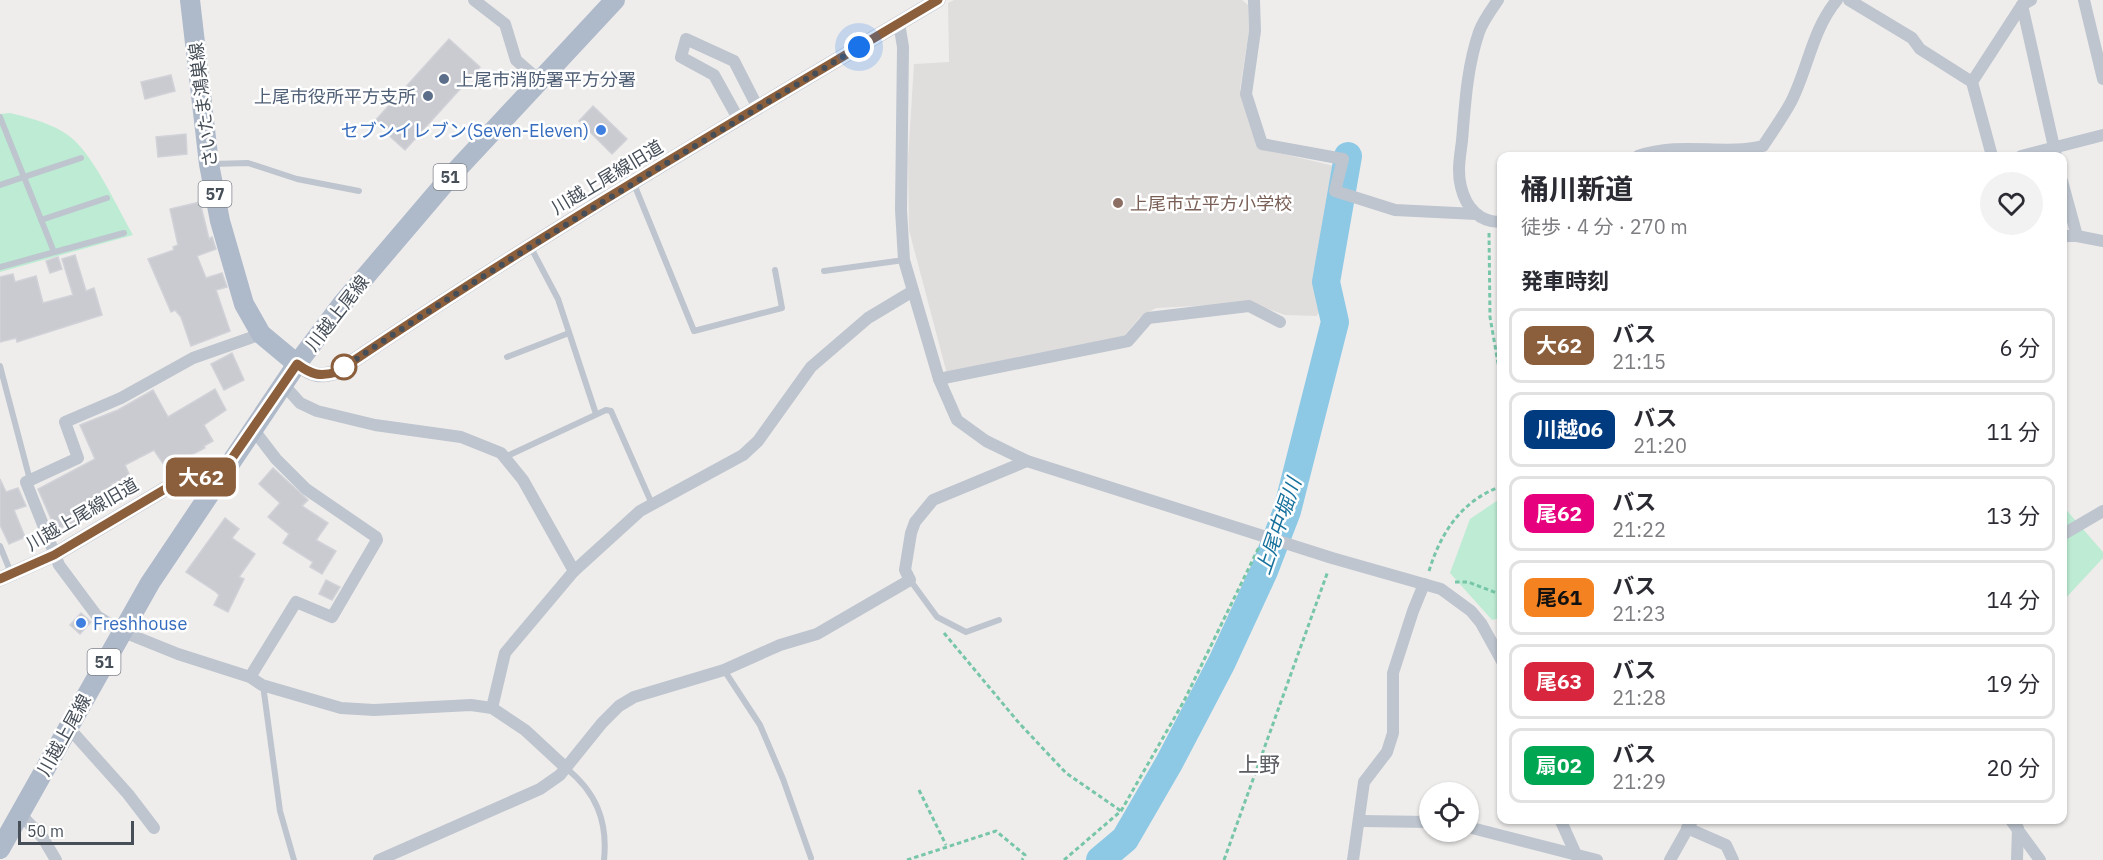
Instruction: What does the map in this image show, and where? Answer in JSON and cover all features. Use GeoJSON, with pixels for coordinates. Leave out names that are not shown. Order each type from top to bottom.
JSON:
{"type":"FeatureCollection","features":[{"type":"Feature","properties":{"kind":"main road","name":"さいたま鴻巣線"},"geometry":{"type":"LineString","coordinates":[[190,0],[209,164],[220,221],[244,304],[261,334],[297,364]]}},
{"type":"Feature","properties":{"kind":"main road","name":"川越上尾線"},"geometry":{"type":"LineString","coordinates":[[0,849],[121,631],[217,480],[297,364],[395,241],[615,0]]}},
{"type":"Feature","properties":{"kind":"street"},"geometry":{"type":"LineString","coordinates":[[474,0],[505,24],[516,60],[540,81]]}},
{"type":"Feature","properties":{"kind":"street","name":"川越上尾線旧道"},"geometry":{"type":"LineString","coordinates":[[297,364],[309,373],[321,376],[337,372],[447,297],[530,245],[938,0]]}},
{"type":"Feature","properties":{"kind":"street"},"geometry":{"type":"LineString","coordinates":[[1254,0],[1255,32],[1246,94],[1262,144],[1343,159],[1335,191],[1395,210],[1476,214],[1495,222]]}},
{"type":"Feature","properties":{"kind":"street"},"geometry":{"type":"LineString","coordinates":[[1476,214],[1461,187],[1459,167],[1463,101],[1479,31],[1498,0]]}},
{"type":"Feature","properties":{"kind":"street"},"geometry":{"type":"LineString","coordinates":[[1650,152],[1702,147],[1751,149],[1763,146],[1792,101],[1809,53],[1829,10],[1837,0]]}},
{"type":"Feature","properties":{"kind":"street"},"geometry":{"type":"LineString","coordinates":[[1849,0],[1912,38],[1920,49],[1972,82],[1991,152]]}},
{"type":"Feature","properties":{"kind":"street"},"geometry":{"type":"LineString","coordinates":[[2085,0],[2103,79]]}},
{"type":"Feature","properties":{"kind":"street"},"geometry":{"type":"LineString","coordinates":[[1972,82],[2027,2]]}},
{"type":"Feature","properties":{"kind":"street"},"geometry":{"type":"LineString","coordinates":[[2027,2],[2055,152],[2103,135]]}},
{"type":"Feature","properties":{"kind":"street"},"geometry":{"type":"LineString","coordinates":[[899,23],[903,47],[901,210],[904,260],[939,379],[957,420],[986,441],[1028,461],[1332,558],[1441,589],[1471,611],[1497,653]]}},
{"type":"Feature","properties":{"kind":"street"},"geometry":{"type":"LineString","coordinates":[[739,120],[714,75],[681,57],[686,39],[734,61],[758,108]]}},
{"type":"Feature","properties":{"kind":"street"},"geometry":{"type":"LineString","coordinates":[[2067,199],[2077,236]]}},
{"type":"Feature","properties":{"kind":"street"},"geometry":{"type":"LineString","coordinates":[[2067,236],[2103,242]]}},
{"type":"Feature","properties":{"kind":"street"},"geometry":{"type":"LineString","coordinates":[[492,708],[505,653],[574,571],[640,511],[742,455],[758,441],[811,367],[826,352],[868,318],[913,291]]}},
{"type":"Feature","properties":{"kind":"street"},"geometry":{"type":"LineString","coordinates":[[939,379],[1128,341],[1148,318],[1249,306],[1280,322]]}},
{"type":"Feature","properties":{"kind":"street"},"geometry":{"type":"LineString","coordinates":[[261,334],[193,358],[122,398],[65,422],[78,458],[26,482],[54,555],[97,616],[121,631],[178,654],[250,677],[262,685],[341,708],[374,710],[471,705],[492,708],[525,730],[566,768]]}},
{"type":"Feature","properties":{"kind":"street"},"geometry":{"type":"LineString","coordinates":[[283,384],[300,403],[317,411],[375,425],[461,437],[505,457],[523,480],[574,571]]}},
{"type":"Feature","properties":{"kind":"street"},"geometry":{"type":"LineString","coordinates":[[250,677],[296,602],[332,617],[377,540],[376,537],[306,489],[276,459],[253,429]]}},
{"type":"Feature","properties":{"kind":"street"},"geometry":{"type":"LineString","coordinates":[[379,860],[415,842],[540,789],[566,768],[619,706],[634,697],[724,670],[780,645],[817,634],[910,580],[905,570],[911,533],[915,522],[933,500],[1028,461]]}},
{"type":"Feature","properties":{"kind":"street","name":"川越上尾線旧道"},"geometry":{"type":"LineString","coordinates":[[6,576],[54,555],[177,482],[201,477],[217,480]]}},
{"type":"Feature","properties":{"kind":"street"},"geometry":{"type":"LineString","coordinates":[[2067,532],[2103,511]]}},
{"type":"Feature","properties":{"kind":"street"},"geometry":{"type":"LineString","coordinates":[[1353,860],[1361,821],[1364,782],[1387,752],[1393,733],[1393,673],[1413,611],[1425,584]]}},
{"type":"Feature","properties":{"kind":"street"},"geometry":{"type":"LineString","coordinates":[[68,727],[128,794],[154,828]]}},
{"type":"Feature","properties":{"kind":"street"},"geometry":{"type":"LineString","coordinates":[[20,814],[43,838],[56,860]]}},
{"type":"Feature","properties":{"kind":"street"},"geometry":{"type":"LineString","coordinates":[[1361,821],[1419,822]]}},
{"type":"Feature","properties":{"kind":"street"},"geometry":{"type":"LineString","coordinates":[[1562,824],[1577,857]]}},
{"type":"Feature","properties":{"kind":"street"},"geometry":{"type":"LineString","coordinates":[[1670,860],[1690,824],[1726,845],[1733,860]]}},
{"type":"Feature","properties":{"kind":"street"},"geometry":{"type":"LineString","coordinates":[[2014,824],[2017,860]]}},
{"type":"Feature","properties":{"kind":"street"},"geometry":{"type":"LineString","coordinates":[[2014,824],[2040,860]]}},
{"type":"Feature","properties":{"kind":"street"},"geometry":{"type":"LineString","coordinates":[[1479,830],[1577,857],[1597,860]]}},
{"type":"Feature","properties":{"kind":"lane"},"geometry":{"type":"LineString","coordinates":[[0,117],[54,252]]}},
{"type":"Feature","properties":{"kind":"lane"},"geometry":{"type":"LineString","coordinates":[[0,185],[81,158]]}},
{"type":"Feature","properties":{"kind":"lane"},"geometry":{"type":"LineString","coordinates":[[209,164],[248,163],[297,179],[359,191]]}},
{"type":"Feature","properties":{"kind":"lane"},"geometry":{"type":"LineString","coordinates":[[633,184],[694,331],[782,308],[775,270]]}},
{"type":"Feature","properties":{"kind":"lane"},"geometry":{"type":"LineString","coordinates":[[40,220],[107,198]]}},
{"type":"Feature","properties":{"kind":"lane"},"geometry":{"type":"LineString","coordinates":[[0,267],[124,233]]}},
{"type":"Feature","properties":{"kind":"lane"},"geometry":{"type":"LineString","coordinates":[[530,245],[554,290],[596,414]]}},
{"type":"Feature","properties":{"kind":"lane"},"geometry":{"type":"LineString","coordinates":[[824,271],[904,260]]}},
{"type":"Feature","properties":{"kind":"lane"},"geometry":{"type":"LineString","coordinates":[[507,357],[569,333]]}},
{"type":"Feature","properties":{"kind":"lane"},"geometry":{"type":"LineString","coordinates":[[0,369],[30,480]]}},
{"type":"Feature","properties":{"kind":"lane"},"geometry":{"type":"LineString","coordinates":[[505,457],[596,414],[606,410],[610,411],[652,504]]}},
{"type":"Feature","properties":{"kind":"lane"},"geometry":{"type":"LineString","coordinates":[[0,546],[6,576]]}},
{"type":"Feature","properties":{"kind":"lane"},"geometry":{"type":"LineString","coordinates":[[910,580],[937,617],[966,632],[999,620]]}},
{"type":"Feature","properties":{"kind":"lane"},"geometry":{"type":"LineString","coordinates":[[724,670],[765,736],[811,858]]}},
{"type":"Feature","properties":{"kind":"lane"},"geometry":{"type":"LineString","coordinates":[[262,685],[280,811],[294,860]]}},
{"type":"Feature","properties":{"kind":"lane"},"geometry":{"type":"LineString","coordinates":[[566,768],[581,779],[598,804],[604,835],[604,860]]}},
{"type":"Feature","properties":{"kind":"path"},"geometry":{"type":"LineString","coordinates":[[1495,222],[1490,318],[1497,358]]}},
{"type":"Feature","properties":{"kind":"path"},"geometry":{"type":"LineString","coordinates":[[1425,584],[1443,536],[1455,518],[1468,505],[1497,488]]}},
{"type":"Feature","properties":{"kind":"path"},"geometry":{"type":"LineString","coordinates":[[1064,860],[1121,811],[1274,538]]}},
{"type":"Feature","properties":{"kind":"path"},"geometry":{"type":"LineString","coordinates":[[1224,860],[1332,558]]}},
{"type":"Feature","properties":{"kind":"path"},"geometry":{"type":"LineString","coordinates":[[1441,589],[1448,583],[1468,582],[1497,593]]}},
{"type":"Feature","properties":{"kind":"path"},"geometry":{"type":"LineString","coordinates":[[937,617],[946,637],[1066,773],[1121,811]]}},
{"type":"Feature","properties":{"kind":"path"},"geometry":{"type":"LineString","coordinates":[[919,790],[946,846]]}},
{"type":"Feature","properties":{"kind":"path"},"geometry":{"type":"LineString","coordinates":[[908,860],[996,831],[1025,855],[1022,860]]}},
{"type":"Feature","properties":{"kind":"shaded area","name":"上尾市立平方小学校"},"geometry":{"type":"Polygon","coordinates":[[[954,0],[1242,0],[1248,5],[1249,31],[1240,89],[1259,148],[1334,166],[1316,281],[1321,311],[1316,316],[1285,315],[1253,303],[1156,308],[1140,317],[1124,336],[947,374],[909,230],[908,159],[914,64],[949,62],[948,3],[954,0]]]}},
{"type":"Feature","properties":{"kind":"green space"},"geometry":{"type":"Polygon","coordinates":[[[10,113],[52,126],[74,140],[99,172],[133,235],[0,272],[0,114],[10,113]]]}},
{"type":"Feature","properties":{"kind":"green space"},"geometry":{"type":"Polygon","coordinates":[[[1497,501],[1497,619],[1492,620],[1450,573],[1470,519],[1497,501]]]}},
{"type":"Feature","properties":{"kind":"green space"},"geometry":{"type":"Polygon","coordinates":[[[2067,511],[2103,552],[2103,558],[2067,597],[2067,511]]]}},
{"type":"Feature","properties":{"kind":"building"},"geometry":{"type":"Polygon","coordinates":[[[449,39],[480,67],[405,150],[374,122],[449,39]]]}},
{"type":"Feature","properties":{"kind":"building"},"geometry":{"type":"Polygon","coordinates":[[[171,75],[175,91],[145,99],[141,82],[171,75]]]}},
{"type":"Feature","properties":{"kind":"building"},"geometry":{"type":"Polygon","coordinates":[[[593,106],[627,139],[612,154],[579,121],[593,106]]]}},
{"type":"Feature","properties":{"kind":"building"},"geometry":{"type":"Polygon","coordinates":[[[186,134],[187,154],[158,157],[156,137],[186,134]]]}},
{"type":"Feature","properties":{"kind":"building"},"geometry":{"type":"Polygon","coordinates":[[[200,202],[209,239],[212,237],[216,249],[197,256],[206,278],[222,273],[227,287],[216,290],[230,331],[191,346],[181,317],[175,310],[171,312],[148,259],[174,250],[173,247],[178,245],[170,209],[200,202]]]}},
{"type":"Feature","properties":{"kind":"building"},"geometry":{"type":"Polygon","coordinates":[[[75,255],[86,291],[94,288],[102,315],[17,342],[16,338],[0,342],[0,277],[13,274],[15,282],[36,276],[43,303],[73,295],[62,259],[75,255]]]}},
{"type":"Feature","properties":{"kind":"building"},"geometry":{"type":"Polygon","coordinates":[[[58,257],[62,269],[50,273],[46,261],[58,257]]]}},
{"type":"Feature","properties":{"kind":"building"},"geometry":{"type":"Polygon","coordinates":[[[232,353],[244,380],[224,390],[211,364],[232,353]]]}},
{"type":"Feature","properties":{"kind":"building"},"geometry":{"type":"Polygon","coordinates":[[[215,389],[226,410],[204,425],[213,441],[204,446],[205,448],[166,468],[154,450],[125,465],[130,476],[111,484],[119,501],[56,530],[38,489],[95,459],[80,425],[118,410],[153,390],[168,417],[215,389]]]}},
{"type":"Feature","properties":{"kind":"building"},"geometry":{"type":"Polygon","coordinates":[[[273,468],[308,500],[302,506],[328,523],[316,540],[336,551],[322,574],[310,567],[313,562],[283,543],[289,534],[268,517],[280,503],[259,484],[273,468]]]}},
{"type":"Feature","properties":{"kind":"building"},"geometry":{"type":"Polygon","coordinates":[[[0,479],[6,492],[18,488],[26,506],[14,510],[25,537],[9,544],[0,525],[0,479]]]}},
{"type":"Feature","properties":{"kind":"building"},"geometry":{"type":"Polygon","coordinates":[[[225,518],[239,529],[232,538],[255,554],[239,577],[244,579],[228,612],[214,605],[219,595],[216,592],[186,572],[225,518]]]}},
{"type":"Feature","properties":{"kind":"building"},"geometry":{"type":"Polygon","coordinates":[[[326,580],[340,587],[332,600],[319,594],[326,580]]]}},
{"type":"Feature","properties":{"kind":"building","name":"Freshhouse"},"geometry":{"type":"Polygon","coordinates":[[[81,613],[91,622],[80,634],[70,625],[81,613]]]}},
{"type":"Feature","properties":{"kind":"waterway","name":"上尾中堀川"},"geometry":{"type":"LineString","coordinates":[[1100,860],[1125,839],[1169,763],[1222,662],[1264,571],[1287,511],[1335,322],[1326,282],[1348,156]]}},
{"type":"Feature","properties":{"kind":"bus line","name":"大62"},"geometry":{"type":"LineString","coordinates":[[0,579],[54,555],[177,482],[201,477],[217,480],[297,364],[309,373],[321,376],[337,372],[447,297],[530,245],[938,0]]}},
{"type":"Feature","properties":{"kind":"place","name":"上尾市消防署平方分署"},"geometry":{"type":"Point","coordinates":[444,79]}},
{"type":"Feature","properties":{"kind":"place","name":"上尾市役所平方支所"},"geometry":{"type":"Point","coordinates":[428,96]}},
{"type":"Feature","properties":{"kind":"place","name":"セブンイレブン(Seven-Eleven)"},"geometry":{"type":"Point","coordinates":[601,130]}},
{"type":"Feature","properties":{"kind":"place","name":"上尾市立平方小学校"},"geometry":{"type":"Point","coordinates":[1118,203]}},
{"type":"Feature","properties":{"kind":"place","name":"Freshhouse"},"geometry":{"type":"Point","coordinates":[81,623]}},
{"type":"Feature","properties":{"kind":"district","name":"上野"},"geometry":{"type":"Point","coordinates":[1259,764]}},
{"type":"Feature","properties":{"kind":"route"},"geometry":{"type":"LineString","coordinates":[[344,367],[337,372],[447,297],[530,245],[859,47]]}}]}
